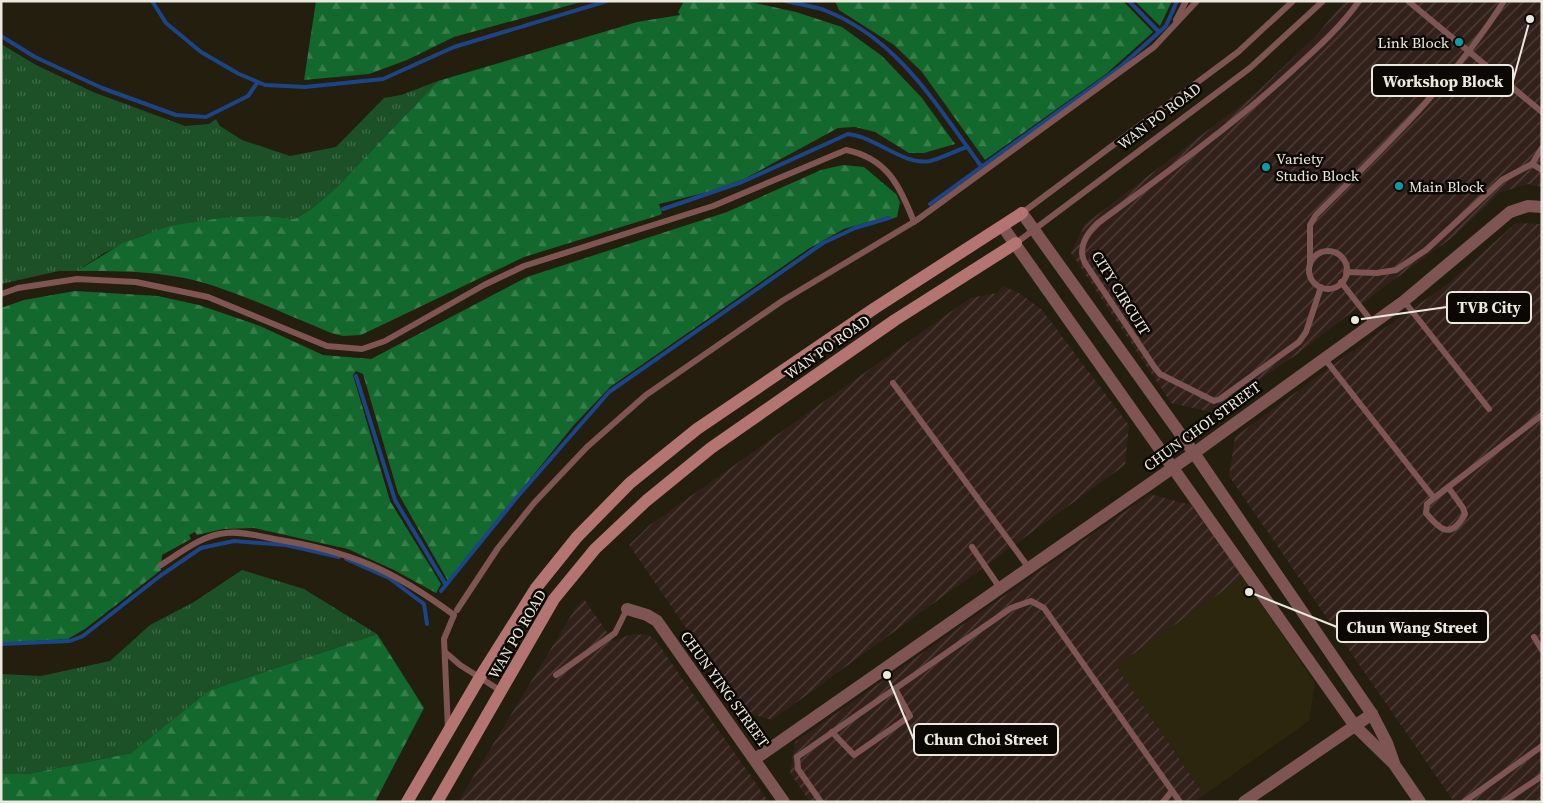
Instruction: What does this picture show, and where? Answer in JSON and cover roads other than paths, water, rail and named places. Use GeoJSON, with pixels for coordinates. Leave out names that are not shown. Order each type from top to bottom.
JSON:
{"type":"FeatureCollection","features":[{"type":"Feature","properties":{"kind":"main road","name":"WAN PO ROAD"},"geometry":{"type":"LineString","coordinates":[[407,802],[480,677],[536,588],[577,537],[630,483],[697,429],[875,308],[1022,213]]}},
{"type":"Feature","properties":{"kind":"main road","name":"WAN PO ROAD"},"geometry":{"type":"LineString","coordinates":[[437,802],[554,599],[595,549],[646,501],[712,448],[894,320],[1016,243]]}},
{"type":"Feature","properties":{"kind":"street","name":"CHUN CHOI STREET"},"geometry":{"type":"LineString","coordinates":[[755,759],[1194,453],[1404,301],[1510,212],[1528,206],[1542,207]]}},
{"type":"Feature","properties":{"kind":"street"},"geometry":{"type":"LineString","coordinates":[[1022,213],[1194,453],[1372,714],[1387,743],[1394,764]]}},
{"type":"Feature","properties":{"kind":"street"},"geometry":{"type":"LineString","coordinates":[[1002,227],[1016,243],[1355,726],[1394,764],[1420,802]]}},
{"type":"Feature","properties":{"kind":"street","name":"CHUN YING STREET"},"geometry":{"type":"LineString","coordinates":[[627,609],[647,615],[657,621],[784,802]]}},
{"type":"Feature","properties":{"kind":"street"},"geometry":{"type":"LineString","coordinates":[[1244,802],[1372,714]]}},
{"type":"Feature","properties":{"kind":"lane"},"geometry":{"type":"LineString","coordinates":[[1174,26],[1186,1]]}},
{"type":"Feature","properties":{"kind":"lane"},"geometry":{"type":"LineString","coordinates":[[457,610],[498,548],[534,503],[587,447],[646,395],[782,301],[914,222],[1154,47],[1197,1]]}},
{"type":"Feature","properties":{"kind":"lane","name":"WAN PO ROAD"},"geometry":{"type":"LineString","coordinates":[[1022,213],[1238,52],[1293,1]]}},
{"type":"Feature","properties":{"kind":"lane","name":"WAN PO ROAD"},"geometry":{"type":"LineString","coordinates":[[1016,243],[1250,68],[1323,1]]}},
{"type":"Feature","properties":{"kind":"lane","name":"CITY CIRCUIT"},"geometry":{"type":"LineString","coordinates":[[1321,287],[1306,332],[1299,342],[1220,399],[1214,401],[1160,374],[1084,263],[1082,250],[1089,231],[1258,102],[1326,40],[1359,1]]}},
{"type":"Feature","properties":{"kind":"lane"},"geometry":{"type":"LineString","coordinates":[[1408,1],[1542,112]]}},
{"type":"Feature","properties":{"kind":"lane"},"geometry":{"type":"LineString","coordinates":[[1310,264],[1318,254],[1332,251],[1343,259],[1346,272],[1341,282],[1332,288],[1321,287],[1311,277],[1310,264],[1310,225],[1316,215],[1409,121],[1470,51],[1504,1]]}},
{"type":"Feature","properties":{"kind":"lane"},"geometry":{"type":"LineString","coordinates":[[1346,272],[1377,273],[1396,270],[1426,250],[1502,180],[1532,164],[1542,148]]}},
{"type":"Feature","properties":{"kind":"lane"},"geometry":{"type":"LineString","coordinates":[[1,294],[18,288],[77,279],[136,282],[208,297],[328,346],[362,349],[385,341],[484,285],[524,266],[713,206],[846,150],[860,153],[891,175],[904,195],[914,222]]}},
{"type":"Feature","properties":{"kind":"lane"},"geometry":{"type":"LineString","coordinates":[[1532,164],[1542,170]]}},
{"type":"Feature","properties":{"kind":"lane"},"geometry":{"type":"LineString","coordinates":[[1341,282],[1373,323]]}},
{"type":"Feature","properties":{"kind":"lane"},"geometry":{"type":"LineString","coordinates":[[1404,301],[1489,410]]}},
{"type":"Feature","properties":{"kind":"lane"},"geometry":{"type":"LineString","coordinates":[[1324,358],[1434,498]]}},
{"type":"Feature","properties":{"kind":"lane"},"geometry":{"type":"LineString","coordinates":[[894,383],[1029,568]]}},
{"type":"Feature","properties":{"kind":"lane"},"geometry":{"type":"LineString","coordinates":[[1448,488],[1463,508],[1465,514],[1450,529],[1438,528],[1426,513],[1427,504],[1542,415]]}},
{"type":"Feature","properties":{"kind":"lane"},"geometry":{"type":"LineString","coordinates":[[161,565],[194,544],[224,533],[311,545],[351,556],[385,571],[424,593],[454,615],[444,639],[448,733]]}},
{"type":"Feature","properties":{"kind":"lane"},"geometry":{"type":"LineString","coordinates":[[972,548],[1000,588]]}},
{"type":"Feature","properties":{"kind":"lane"},"geometry":{"type":"LineString","coordinates":[[821,802],[798,769],[797,757],[1011,608],[1031,601],[1044,608],[1180,802]]}},
{"type":"Feature","properties":{"kind":"lane"},"geometry":{"type":"LineString","coordinates":[[556,675],[615,633],[627,609]]}},
{"type":"Feature","properties":{"kind":"lane"},"geometry":{"type":"LineString","coordinates":[[1534,637],[1542,650]]}},
{"type":"Feature","properties":{"kind":"lane"},"geometry":{"type":"LineString","coordinates":[[445,652],[502,691]]}},
{"type":"Feature","properties":{"kind":"lane"},"geometry":{"type":"LineString","coordinates":[[832,732],[854,755],[910,716],[896,689]]}},
{"type":"Feature","properties":{"kind":"lane"},"geometry":{"type":"LineString","coordinates":[[1464,802],[1542,746]]}},
{"type":"Feature","properties":{"kind":"lane"},"geometry":{"type":"LineString","coordinates":[[1503,802],[1542,776]]}},
{"type":"Feature","properties":{"kind":"lane"},"geometry":{"type":"LineString","coordinates":[[1163,802],[1172,791]]}},
{"type":"Feature","properties":{"kind":"waterway"},"geometry":{"type":"LineString","coordinates":[[152,1],[166,23],[201,52],[239,74],[265,85],[305,87],[383,79],[454,47],[607,1]]}},
{"type":"Feature","properties":{"kind":"waterway"},"geometry":{"type":"LineString","coordinates":[[786,1],[824,10],[874,38],[914,76],[981,166]]}},
{"type":"Feature","properties":{"kind":"waterway"},"geometry":{"type":"LineString","coordinates":[[1129,1],[1159,32]]}},
{"type":"Feature","properties":{"kind":"waterway"},"geometry":{"type":"LineString","coordinates":[[930,204],[1120,67],[1166,26],[1177,1]]}},
{"type":"Feature","properties":{"kind":"waterway"},"geometry":{"type":"LineString","coordinates":[[1,36],[35,57],[102,88],[176,115],[206,117],[248,96],[257,83]]}},
{"type":"Feature","properties":{"kind":"waterway"},"geometry":{"type":"LineString","coordinates":[[663,209],[742,182],[848,134],[869,140],[900,155],[920,161],[935,160],[967,147]]}},
{"type":"Feature","properties":{"kind":"waterway"},"geometry":{"type":"LineString","coordinates":[[441,591],[518,496],[609,392],[823,243],[855,228],[889,218]]}},
{"type":"Feature","properties":{"kind":"waterway"},"geometry":{"type":"LineString","coordinates":[[356,376],[395,500],[446,585]]}},
{"type":"Feature","properties":{"kind":"waterway"},"geometry":{"type":"LineString","coordinates":[[1,644],[70,641],[83,636],[160,576],[201,548],[234,541],[286,545],[339,557]]}},
{"type":"Feature","properties":{"kind":"waterway"},"geometry":{"type":"LineString","coordinates":[[346,559],[389,578],[424,604],[427,624]]}},
{"type":"Feature","properties":{"kind":"place","name":"Workshop Block"},"geometry":{"type":"Point","coordinates":[1530,19]}},
{"type":"Feature","properties":{"kind":"place","name":"Link Block"},"geometry":{"type":"Point","coordinates":[1459,42]}},
{"type":"Feature","properties":{"kind":"place","name":"Variety Studio Block"},"geometry":{"type":"Point","coordinates":[1266,167]}},
{"type":"Feature","properties":{"kind":"place","name":"Main Block"},"geometry":{"type":"Point","coordinates":[1399,186]}},
{"type":"Feature","properties":{"kind":"place","name":"TVB City"},"geometry":{"type":"Point","coordinates":[1355,320]}},
{"type":"Feature","properties":{"kind":"place","name":"Chun Wang Street"},"geometry":{"type":"Point","coordinates":[1249,592]}},
{"type":"Feature","properties":{"kind":"place","name":"Chun Choi Street"},"geometry":{"type":"Point","coordinates":[887,675]}}]}
